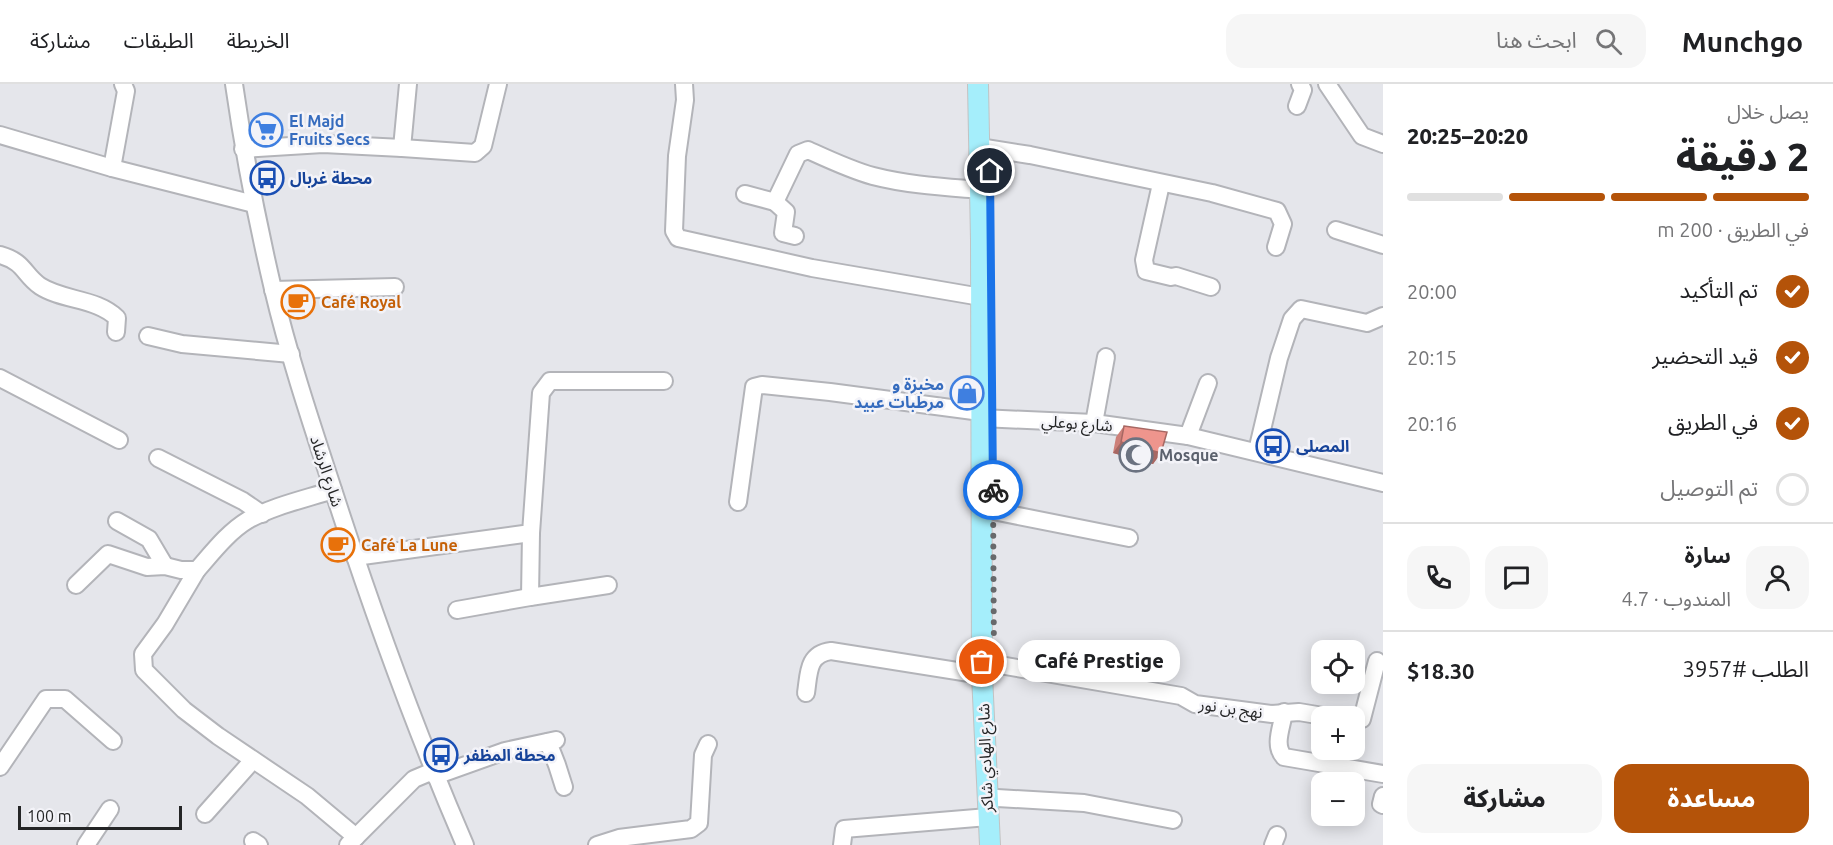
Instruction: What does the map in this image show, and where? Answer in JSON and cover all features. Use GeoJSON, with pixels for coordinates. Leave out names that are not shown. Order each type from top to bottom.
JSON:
{"type":"FeatureCollection","features":[{"type":"Feature","properties":{"kind":"main road"},"geometry":{"type":"LineString","coordinates":[[978,84],[985,148],[985,416]]}},
{"type":"Feature","properties":{"kind":"main road"},"geometry":{"type":"LineString","coordinates":[[985,416],[981,297],[986,240],[980,190],[990,84]]}},
{"type":"Feature","properties":{"kind":"main road","name":"شارع الهادي شاكر"},"geometry":{"type":"LineString","coordinates":[[985,416],[993,511],[986,667]]}},
{"type":"Feature","properties":{"kind":"main road","name":"شارع الهادي شاكر"},"geometry":{"type":"LineString","coordinates":[[985,416],[986,667],[994,811],[1001,845]]}},
{"type":"Feature","properties":{"kind":"main road","name":"شارع الهادي شاكر"},"geometry":{"type":"LineString","coordinates":[[990,845],[994,811]]}},
{"type":"Feature","properties":{"kind":"street"},"geometry":{"type":"LineString","coordinates":[[112,168],[126,91],[123,84]]}},
{"type":"Feature","properties":{"kind":"street","name":"شارع الرشاد"},"geometry":{"type":"LineString","coordinates":[[234,84],[243,149],[254,204],[273,290],[291,354],[379,630],[434,773],[465,845]]}},
{"type":"Feature","properties":{"kind":"street"},"geometry":{"type":"LineString","coordinates":[[402,148],[408,84]]}},
{"type":"Feature","properties":{"kind":"street"},"geometry":{"type":"LineString","coordinates":[[243,149],[323,144],[475,153],[483,146],[498,84]]}},
{"type":"Feature","properties":{"kind":"street"},"geometry":{"type":"LineString","coordinates":[[684,84],[686,100],[677,156],[674,231],[678,238],[812,268],[981,297]]}},
{"type":"Feature","properties":{"kind":"street"},"geometry":{"type":"LineString","coordinates":[[1297,106],[1303,90],[1300,84]]}},
{"type":"Feature","properties":{"kind":"street"},"geometry":{"type":"LineString","coordinates":[[1327,84],[1362,136],[1383,144]]}},
{"type":"Feature","properties":{"kind":"street"},"geometry":{"type":"LineString","coordinates":[[0,135],[112,168],[254,204]]}},
{"type":"Feature","properties":{"kind":"street"},"geometry":{"type":"LineString","coordinates":[[985,148],[1212,193],[1276,211],[1283,224],[1276,247]]}},
{"type":"Feature","properties":{"kind":"street"},"geometry":{"type":"LineString","coordinates":[[775,202],[798,154],[808,150],[872,176],[906,183],[980,190]]}},
{"type":"Feature","properties":{"kind":"street"},"geometry":{"type":"LineString","coordinates":[[1161,184],[1144,260],[1146,271],[1171,277],[1176,276],[1211,287]]}},
{"type":"Feature","properties":{"kind":"street"},"geometry":{"type":"LineString","coordinates":[[745,194],[775,202],[786,212],[783,233],[795,237]]}},
{"type":"Feature","properties":{"kind":"street"},"geometry":{"type":"LineString","coordinates":[[1336,230],[1383,244]]}},
{"type":"Feature","properties":{"kind":"street"},"geometry":{"type":"LineString","coordinates":[[0,255],[11,258],[40,285],[72,299],[108,309],[117,318],[116,333]]}},
{"type":"Feature","properties":{"kind":"street"},"geometry":{"type":"LineString","coordinates":[[273,290],[395,287]]}},
{"type":"Feature","properties":{"kind":"street"},"geometry":{"type":"LineString","coordinates":[[1257,451],[1279,358],[1292,319],[1301,309],[1367,323],[1383,316]]}},
{"type":"Feature","properties":{"kind":"street"},"geometry":{"type":"LineString","coordinates":[[148,336],[182,344],[291,354]]}},
{"type":"Feature","properties":{"kind":"street"},"geometry":{"type":"LineString","coordinates":[[1094,423],[1106,357]]}},
{"type":"Feature","properties":{"kind":"street"},"geometry":{"type":"LineString","coordinates":[[0,378],[119,440]]}},
{"type":"Feature","properties":{"kind":"street"},"geometry":{"type":"LineString","coordinates":[[530,597],[531,533],[541,393],[550,381],[664,381]]}},
{"type":"Feature","properties":{"kind":"street"},"geometry":{"type":"LineString","coordinates":[[1188,436],[1208,383]]}},
{"type":"Feature","properties":{"kind":"street","name":"شارع بوعلي"},"geometry":{"type":"LineString","coordinates":[[738,502],[754,387],[762,385],[985,416],[1094,423],[1188,436],[1383,483]]}},
{"type":"Feature","properties":{"kind":"street"},"geometry":{"type":"LineString","coordinates":[[159,458],[243,501],[262,514]]}},
{"type":"Feature","properties":{"kind":"street"},"geometry":{"type":"LineString","coordinates":[[333,490],[262,514],[247,520],[235,529],[197,570],[165,624],[142,654],[144,670],[184,710],[307,796],[352,841],[414,779],[506,751],[552,741],[564,787]]}},
{"type":"Feature","properties":{"kind":"street"},"geometry":{"type":"LineString","coordinates":[[993,511],[1129,538]]}},
{"type":"Feature","properties":{"kind":"street"},"geometry":{"type":"LineString","coordinates":[[117,520],[150,539],[165,566]]}},
{"type":"Feature","properties":{"kind":"street"},"geometry":{"type":"LineString","coordinates":[[355,557],[531,533]]}},
{"type":"Feature","properties":{"kind":"street"},"geometry":{"type":"LineString","coordinates":[[76,585],[108,554],[147,567],[165,566],[181,570],[197,570]]}},
{"type":"Feature","properties":{"kind":"street"},"geometry":{"type":"LineString","coordinates":[[457,610],[608,585]]}},
{"type":"Feature","properties":{"kind":"street","name":"نهج بن نور"},"geometry":{"type":"LineString","coordinates":[[806,693],[811,663],[820,653],[831,651],[986,667],[1181,696],[1195,704],[1272,714],[1284,712],[1311,715]]}},
{"type":"Feature","properties":{"kind":"street"},"geometry":{"type":"LineString","coordinates":[[1365,707],[1377,661]]}},
{"type":"Feature","properties":{"kind":"street"},"geometry":{"type":"LineString","coordinates":[[0,767],[46,699],[65,699],[113,741]]}},
{"type":"Feature","properties":{"kind":"street"},"geometry":{"type":"LineString","coordinates":[[1284,712],[1278,745],[1284,757],[1383,774]]}},
{"type":"Feature","properties":{"kind":"street"},"geometry":{"type":"LineString","coordinates":[[597,845],[619,838],[691,829],[699,823],[703,754],[708,744]]}},
{"type":"Feature","properties":{"kind":"street"},"geometry":{"type":"LineString","coordinates":[[205,814],[253,760]]}},
{"type":"Feature","properties":{"kind":"street"},"geometry":{"type":"LineString","coordinates":[[1383,796],[1383,805]]}},
{"type":"Feature","properties":{"kind":"street"},"geometry":{"type":"LineString","coordinates":[[842,845],[844,829],[1084,803],[1173,820]]}},
{"type":"Feature","properties":{"kind":"street"},"geometry":{"type":"LineString","coordinates":[[86,845],[110,809]]}},
{"type":"Feature","properties":{"kind":"building"},"geometry":{"type":"Polygon","coordinates":[[[1124,426],[1167,432],[1161,453],[1121,442],[1124,426]]]}},
{"type":"Feature","properties":{"kind":"way so far"},"geometry":{"type":"LineString","coordinates":[[982,662],[994,664],[993,490]]}},
{"type":"Feature","properties":{"kind":"place","name":"El Majd Fruits Secs"},"geometry":{"type":"Point","coordinates":[266,130]}},
{"type":"Feature","properties":{"kind":"place","name":"محطة غربال"},"geometry":{"type":"Point","coordinates":[267,178]}},
{"type":"Feature","properties":{"kind":"place","name":"Café Royal"},"geometry":{"type":"Point","coordinates":[298,302]}},
{"type":"Feature","properties":{"kind":"place","name":"مخبزة و مرطبات عبيد"},"geometry":{"type":"Point","coordinates":[967,393]}},
{"type":"Feature","properties":{"kind":"place","name":"المصلى"},"geometry":{"type":"Point","coordinates":[1273,446]}},
{"type":"Feature","properties":{"kind":"place","name":"Mosque"},"geometry":{"type":"Point","coordinates":[1136,455]}},
{"type":"Feature","properties":{"kind":"place","name":"Café La Lune"},"geometry":{"type":"Point","coordinates":[338,545]}},
{"type":"Feature","properties":{"kind":"place","name":"Café Prestige"},"geometry":{"type":"Point","coordinates":[982,662]}},
{"type":"Feature","properties":{"kind":"place","name":"محطة المظفر"},"geometry":{"type":"Point","coordinates":[441,755]}},
{"type":"Feature","properties":{"kind":"route"},"geometry":{"type":"LineString","coordinates":[[990,171],[993,490]]}}]}
